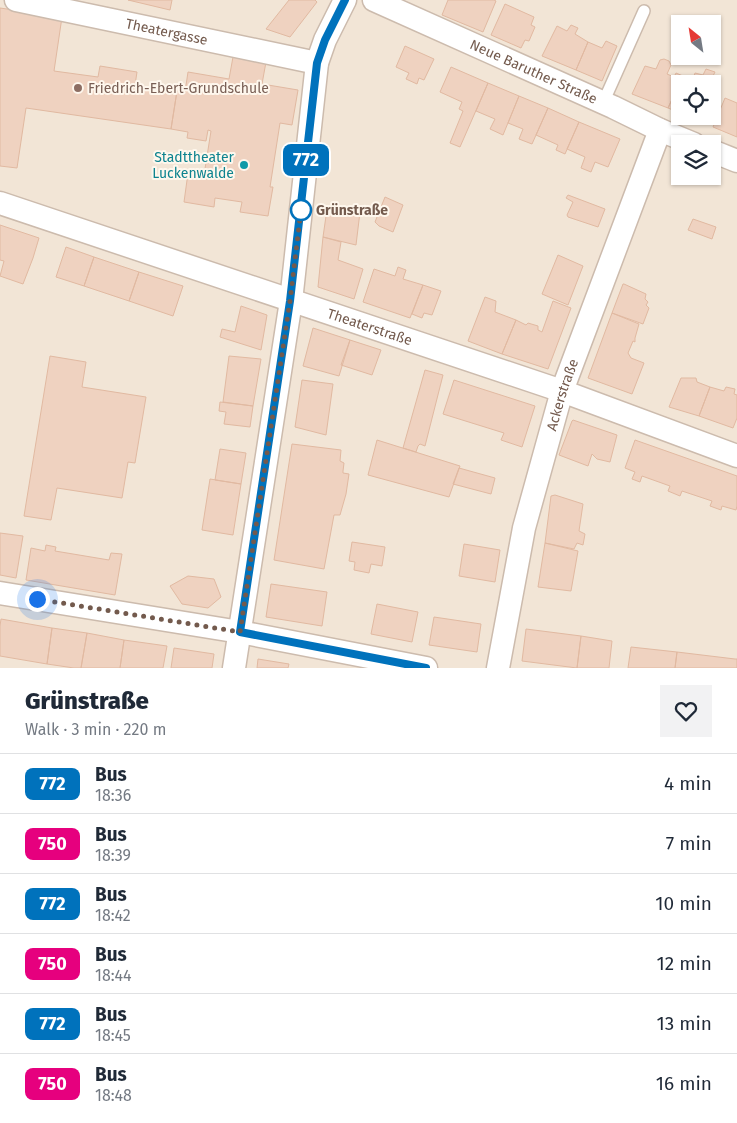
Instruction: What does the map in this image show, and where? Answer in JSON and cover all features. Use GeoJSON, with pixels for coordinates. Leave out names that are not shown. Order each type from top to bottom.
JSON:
{"type":"FeatureCollection","features":[{"type":"Feature","properties":{"kind":"street","name":"Theatergasse"},"geometry":{"type":"LineString","coordinates":[[16,0],[317,63]]}},
{"type":"Feature","properties":{"kind":"street"},"geometry":{"type":"LineString","coordinates":[[234,668],[290,301],[317,63],[325,40],[345,0]]}},
{"type":"Feature","properties":{"kind":"street","name":"Neue Baruther Straße"},"geometry":{"type":"LineString","coordinates":[[374,0],[603,102],[672,135]]}},
{"type":"Feature","properties":{"kind":"street","name":"Ackerstraße"},"geometry":{"type":"LineString","coordinates":[[498,668],[524,528],[562,391],[660,130]]}},
{"type":"Feature","properties":{"kind":"street"},"geometry":{"type":"LineString","coordinates":[[721,155],[737,161]]}},
{"type":"Feature","properties":{"kind":"street","name":"Theaterstraße"},"geometry":{"type":"LineString","coordinates":[[0,203],[562,391],[737,456]]}},
{"type":"Feature","properties":{"kind":"street"},"geometry":{"type":"LineString","coordinates":[[0,593],[240,632],[426,668]]}},
{"type":"Feature","properties":{"kind":"lane"},"geometry":{"type":"LineString","coordinates":[[603,102],[644,11]]}},
{"type":"Feature","properties":{"kind":"shaded area"},"geometry":{"type":"Polygon","coordinates":[[[0,0],[737,0],[737,668],[0,668],[0,0]]]}},
{"type":"Feature","properties":{"kind":"building"},"geometry":{"type":"Polygon","coordinates":[[[128,0],[172,0],[170,10],[128,0]]]}},
{"type":"Feature","properties":{"kind":"building"},"geometry":{"type":"Polygon","coordinates":[[[289,0],[315,0],[317,2],[290,37],[266,29],[289,0]]]}},
{"type":"Feature","properties":{"kind":"building"},"geometry":{"type":"Polygon","coordinates":[[[448,0],[496,1],[483,32],[442,15],[448,0]]]}},
{"type":"Feature","properties":{"kind":"building"},"geometry":{"type":"Polygon","coordinates":[[[505,4],[534,17],[531,25],[535,27],[529,41],[525,40],[521,48],[491,35],[505,4]]]}},
{"type":"Feature","properties":{"kind":"building","name":"Friedrich-Ebert-Grundschule"},"geometry":{"type":"Polygon","coordinates":[[[0,8],[62,17],[54,71],[98,77],[100,66],[137,72],[135,85],[177,91],[171,129],[26,108],[17,168],[0,166],[0,8]]]}},
{"type":"Feature","properties":{"kind":"building"},"geometry":{"type":"Polygon","coordinates":[[[571,25],[578,28],[575,34],[588,42],[576,70],[542,56],[557,26],[567,31],[571,25]]]}},
{"type":"Feature","properties":{"kind":"building"},"geometry":{"type":"Polygon","coordinates":[[[606,41],[617,46],[602,81],[576,70],[588,42],[602,48],[606,41]]]}},
{"type":"Feature","properties":{"kind":"building"},"geometry":{"type":"Polygon","coordinates":[[[405,46],[434,59],[424,80],[419,78],[417,84],[406,79],[409,73],[396,67],[405,46]]]}},
{"type":"Feature","properties":{"kind":"building"},"geometry":{"type":"Polygon","coordinates":[[[233,57],[266,62],[262,84],[298,90],[292,125],[280,123],[270,187],[273,187],[268,216],[240,212],[242,202],[215,198],[214,207],[184,202],[188,173],[204,175],[211,131],[208,130],[206,141],[187,138],[188,132],[171,129],[177,91],[185,92],[188,72],[229,79],[233,57]]]}},
{"type":"Feature","properties":{"kind":"building"},"geometry":{"type":"Polygon","coordinates":[[[660,60],[669,61],[671,65],[667,74],[671,76],[671,102],[668,108],[632,94],[645,66],[656,69],[660,60]]]}},
{"type":"Feature","properties":{"kind":"building"},"geometry":{"type":"Polygon","coordinates":[[[451,67],[488,83],[460,147],[450,143],[463,111],[459,109],[462,102],[440,92],[451,67]]]}},
{"type":"Feature","properties":{"kind":"building"},"geometry":{"type":"Polygon","coordinates":[[[706,69],[715,72],[714,75],[703,75],[706,69]]]}},
{"type":"Feature","properties":{"kind":"building"},"geometry":{"type":"Polygon","coordinates":[[[488,83],[519,96],[503,135],[490,129],[495,119],[476,111],[488,83]]]}},
{"type":"Feature","properties":{"kind":"building"},"geometry":{"type":"Polygon","coordinates":[[[519,96],[548,108],[532,144],[519,139],[523,129],[508,123],[519,96]]]}},
{"type":"Feature","properties":{"kind":"building"},"geometry":{"type":"Polygon","coordinates":[[[725,98],[737,103],[737,137],[713,127],[714,125],[721,125],[721,108],[725,98]]]}},
{"type":"Feature","properties":{"kind":"building"},"geometry":{"type":"Polygon","coordinates":[[[548,108],[579,122],[565,154],[556,150],[558,145],[536,135],[548,108]]]}},
{"type":"Feature","properties":{"kind":"building"},"geometry":{"type":"Polygon","coordinates":[[[579,122],[620,139],[608,167],[595,162],[591,172],[581,168],[585,157],[567,149],[579,122]]]}},
{"type":"Feature","properties":{"kind":"building"},"geometry":{"type":"Polygon","coordinates":[[[568,195],[605,209],[598,227],[568,217],[567,215],[573,202],[566,198],[568,195]]]}},
{"type":"Feature","properties":{"kind":"building"},"geometry":{"type":"Polygon","coordinates":[[[385,197],[403,205],[393,232],[379,226],[375,222],[385,197]]]}},
{"type":"Feature","properties":{"kind":"building"},"geometry":{"type":"Polygon","coordinates":[[[327,209],[360,212],[356,245],[323,237],[327,209]]]}},
{"type":"Feature","properties":{"kind":"building"},"geometry":{"type":"Polygon","coordinates":[[[693,219],[716,227],[712,239],[688,230],[693,219]]]}},
{"type":"Feature","properties":{"kind":"building"},"geometry":{"type":"Polygon","coordinates":[[[0,225],[39,238],[23,284],[0,276],[4,261],[0,260],[0,225]]]}},
{"type":"Feature","properties":{"kind":"building"},"geometry":{"type":"Polygon","coordinates":[[[323,237],[341,242],[338,260],[363,269],[354,299],[318,287],[323,237]]]}},
{"type":"Feature","properties":{"kind":"building"},"geometry":{"type":"Polygon","coordinates":[[[66,247],[94,257],[84,286],[56,277],[66,247]]]}},
{"type":"Feature","properties":{"kind":"building"},"geometry":{"type":"Polygon","coordinates":[[[558,255],[583,266],[568,305],[542,294],[558,255]]]}},
{"type":"Feature","properties":{"kind":"building"},"geometry":{"type":"Polygon","coordinates":[[[94,257],[139,272],[129,301],[84,286],[94,257]]]}},
{"type":"Feature","properties":{"kind":"building"},"geometry":{"type":"Polygon","coordinates":[[[398,267],[406,270],[403,279],[423,285],[410,318],[363,302],[374,269],[395,276],[398,267]]]}},
{"type":"Feature","properties":{"kind":"building"},"geometry":{"type":"Polygon","coordinates":[[[139,272],[183,286],[173,316],[129,301],[139,272]]]}},
{"type":"Feature","properties":{"kind":"building"},"geometry":{"type":"Polygon","coordinates":[[[623,284],[646,294],[645,299],[648,302],[646,305],[649,308],[643,324],[612,313],[623,284]]]}},
{"type":"Feature","properties":{"kind":"building"},"geometry":{"type":"Polygon","coordinates":[[[423,285],[441,291],[432,315],[424,313],[422,318],[412,314],[423,285]]]}},
{"type":"Feature","properties":{"kind":"building"},"geometry":{"type":"Polygon","coordinates":[[[485,297],[496,301],[495,312],[516,320],[502,354],[468,341],[485,297]]]}},
{"type":"Feature","properties":{"kind":"building"},"geometry":{"type":"Polygon","coordinates":[[[553,301],[571,308],[548,369],[502,354],[516,320],[526,325],[528,323],[538,326],[538,330],[542,332],[553,301]]]}},
{"type":"Feature","properties":{"kind":"building"},"geometry":{"type":"Polygon","coordinates":[[[241,306],[267,315],[261,350],[220,337],[222,329],[235,332],[241,306]]]}},
{"type":"Feature","properties":{"kind":"building"},"geometry":{"type":"Polygon","coordinates":[[[612,313],[639,324],[635,342],[633,341],[628,353],[631,358],[644,363],[632,394],[588,378],[612,313]]]}},
{"type":"Feature","properties":{"kind":"building"},"geometry":{"type":"Polygon","coordinates":[[[313,328],[350,340],[339,376],[303,366],[313,328]]]}},
{"type":"Feature","properties":{"kind":"building"},"geometry":{"type":"Polygon","coordinates":[[[350,340],[381,350],[372,375],[341,365],[350,340]]]}},
{"type":"Feature","properties":{"kind":"building"},"geometry":{"type":"Polygon","coordinates":[[[50,356],[86,362],[82,387],[146,397],[135,463],[128,462],[122,498],[57,488],[51,520],[24,516],[50,356]]]}},
{"type":"Feature","properties":{"kind":"building"},"geometry":{"type":"Polygon","coordinates":[[[229,356],[261,359],[253,406],[223,402],[229,356]]]}},
{"type":"Feature","properties":{"kind":"building"},"geometry":{"type":"Polygon","coordinates":[[[425,370],[443,375],[425,446],[420,444],[416,452],[403,448],[425,370]]]}},
{"type":"Feature","properties":{"kind":"building"},"geometry":{"type":"Polygon","coordinates":[[[681,378],[696,378],[697,382],[710,387],[699,416],[669,407],[681,378]]]}},
{"type":"Feature","properties":{"kind":"building"},"geometry":{"type":"Polygon","coordinates":[[[302,380],[333,384],[326,435],[295,427],[302,380]]]}},
{"type":"Feature","properties":{"kind":"building"},"geometry":{"type":"Polygon","coordinates":[[[454,380],[535,406],[522,447],[501,440],[504,433],[443,414],[454,380]]]}},
{"type":"Feature","properties":{"kind":"building"},"geometry":{"type":"Polygon","coordinates":[[[710,387],[724,391],[726,387],[735,389],[734,394],[737,395],[737,418],[733,428],[699,416],[710,387]]]}},
{"type":"Feature","properties":{"kind":"building"},"geometry":{"type":"Polygon","coordinates":[[[220,402],[253,406],[250,427],[224,424],[226,412],[219,411],[220,402]]]}},
{"type":"Feature","properties":{"kind":"building"},"geometry":{"type":"Polygon","coordinates":[[[573,420],[617,435],[610,462],[597,459],[592,454],[588,466],[559,455],[573,420]]]}},
{"type":"Feature","properties":{"kind":"building"},"geometry":{"type":"Polygon","coordinates":[[[377,440],[460,466],[449,497],[368,475],[377,440]]]}},
{"type":"Feature","properties":{"kind":"building"},"geometry":{"type":"Polygon","coordinates":[[[635,440],[737,476],[736,510],[722,506],[721,510],[710,506],[712,501],[682,491],[680,496],[668,491],[670,486],[642,476],[640,482],[632,479],[635,472],[625,468],[635,440]]]}},
{"type":"Feature","properties":{"kind":"building"},"geometry":{"type":"Polygon","coordinates":[[[292,444],[341,450],[340,461],[344,463],[343,473],[349,474],[340,515],[334,515],[324,569],[274,560],[292,444]]]}},
{"type":"Feature","properties":{"kind":"building"},"geometry":{"type":"Polygon","coordinates":[[[220,449],[246,453],[241,484],[215,480],[220,449]]]}},
{"type":"Feature","properties":{"kind":"building"},"geometry":{"type":"Polygon","coordinates":[[[459,468],[495,478],[491,494],[453,484],[459,468]]]}},
{"type":"Feature","properties":{"kind":"building"},"geometry":{"type":"Polygon","coordinates":[[[210,479],[241,484],[233,535],[202,530],[210,479]]]}},
{"type":"Feature","properties":{"kind":"building"},"geometry":{"type":"Polygon","coordinates":[[[555,495],[583,504],[579,531],[585,534],[583,545],[577,543],[574,549],[545,543],[551,496],[555,495]]]}},
{"type":"Feature","properties":{"kind":"building"},"geometry":{"type":"Polygon","coordinates":[[[0,533],[23,536],[16,578],[0,575],[0,533]]]}},
{"type":"Feature","properties":{"kind":"building"},"geometry":{"type":"Polygon","coordinates":[[[352,542],[385,547],[382,566],[371,564],[369,573],[354,570],[355,562],[349,561],[352,542]]]}},
{"type":"Feature","properties":{"kind":"building"},"geometry":{"type":"Polygon","coordinates":[[[545,543],[578,551],[571,591],[538,587],[545,543]]]}},
{"type":"Feature","properties":{"kind":"building"},"geometry":{"type":"Polygon","coordinates":[[[464,544],[500,550],[495,582],[459,576],[464,544]]]}},
{"type":"Feature","properties":{"kind":"building"},"geometry":{"type":"Polygon","coordinates":[[[46,545],[56,547],[55,551],[109,560],[111,553],[122,554],[115,595],[26,580],[31,548],[45,551],[46,545]]]}},
{"type":"Feature","properties":{"kind":"building"},"geometry":{"type":"Polygon","coordinates":[[[188,576],[214,579],[221,597],[208,608],[182,604],[170,586],[188,576]]]}},
{"type":"Feature","properties":{"kind":"building"},"geometry":{"type":"Polygon","coordinates":[[[271,584],[327,592],[322,626],[266,617],[271,584]]]}},
{"type":"Feature","properties":{"kind":"building"},"geometry":{"type":"Polygon","coordinates":[[[377,604],[418,612],[412,642],[371,634],[377,604]]]}},
{"type":"Feature","properties":{"kind":"building"},"geometry":{"type":"Polygon","coordinates":[[[434,617],[481,624],[477,652],[429,645],[434,617]]]}},
{"type":"Feature","properties":{"kind":"building"},"geometry":{"type":"Polygon","coordinates":[[[1,619],[52,628],[47,664],[0,656],[1,619]]]}},
{"type":"Feature","properties":{"kind":"building"},"geometry":{"type":"Polygon","coordinates":[[[52,628],[87,633],[81,668],[47,664],[52,628]]]}},
{"type":"Feature","properties":{"kind":"building"},"geometry":{"type":"Polygon","coordinates":[[[526,629],[581,636],[577,668],[522,661],[526,629]]]}},
{"type":"Feature","properties":{"kind":"building"},"geometry":{"type":"Polygon","coordinates":[[[87,633],[124,640],[120,668],[81,668],[87,633]]]}},
{"type":"Feature","properties":{"kind":"building"},"geometry":{"type":"Polygon","coordinates":[[[581,636],[612,641],[609,668],[577,668],[581,636]]]}},
{"type":"Feature","properties":{"kind":"building"},"geometry":{"type":"Polygon","coordinates":[[[124,640],[167,646],[163,668],[120,668],[124,640]]]}},
{"type":"Feature","properties":{"kind":"building"},"geometry":{"type":"Polygon","coordinates":[[[631,647],[677,652],[675,668],[628,668],[631,647]]]}},
{"type":"Feature","properties":{"kind":"building"},"geometry":{"type":"Polygon","coordinates":[[[174,648],[214,654],[212,668],[171,668],[174,648]]]}},
{"type":"Feature","properties":{"kind":"building"},"geometry":{"type":"Polygon","coordinates":[[[677,652],[737,659],[737,668],[675,668],[677,652]]]}},
{"type":"Feature","properties":{"kind":"building"},"geometry":{"type":"Polygon","coordinates":[[[258,659],[289,664],[288,668],[257,668],[258,659]]]}},
{"type":"Feature","properties":{"kind":"bus line","name":"772"},"geometry":{"type":"LineString","coordinates":[[345,0],[325,40],[317,63],[290,301],[240,632],[426,668]]}},
{"type":"Feature","properties":{"kind":"place","name":"Friedrich-Ebert-Grundschule"},"geometry":{"type":"Point","coordinates":[78,88]}},
{"type":"Feature","properties":{"kind":"place","name":"Stadttheater Luckenwalde"},"geometry":{"type":"Point","coordinates":[244,165]}},
{"type":"Feature","properties":{"kind":"place","name":"Grünstraße"},"geometry":{"type":"Point","coordinates":[301,210]}},
{"type":"Feature","properties":{"kind":"route"},"geometry":{"type":"LineString","coordinates":[[37,599],[240,632],[290,301],[301,210]]}}]}
